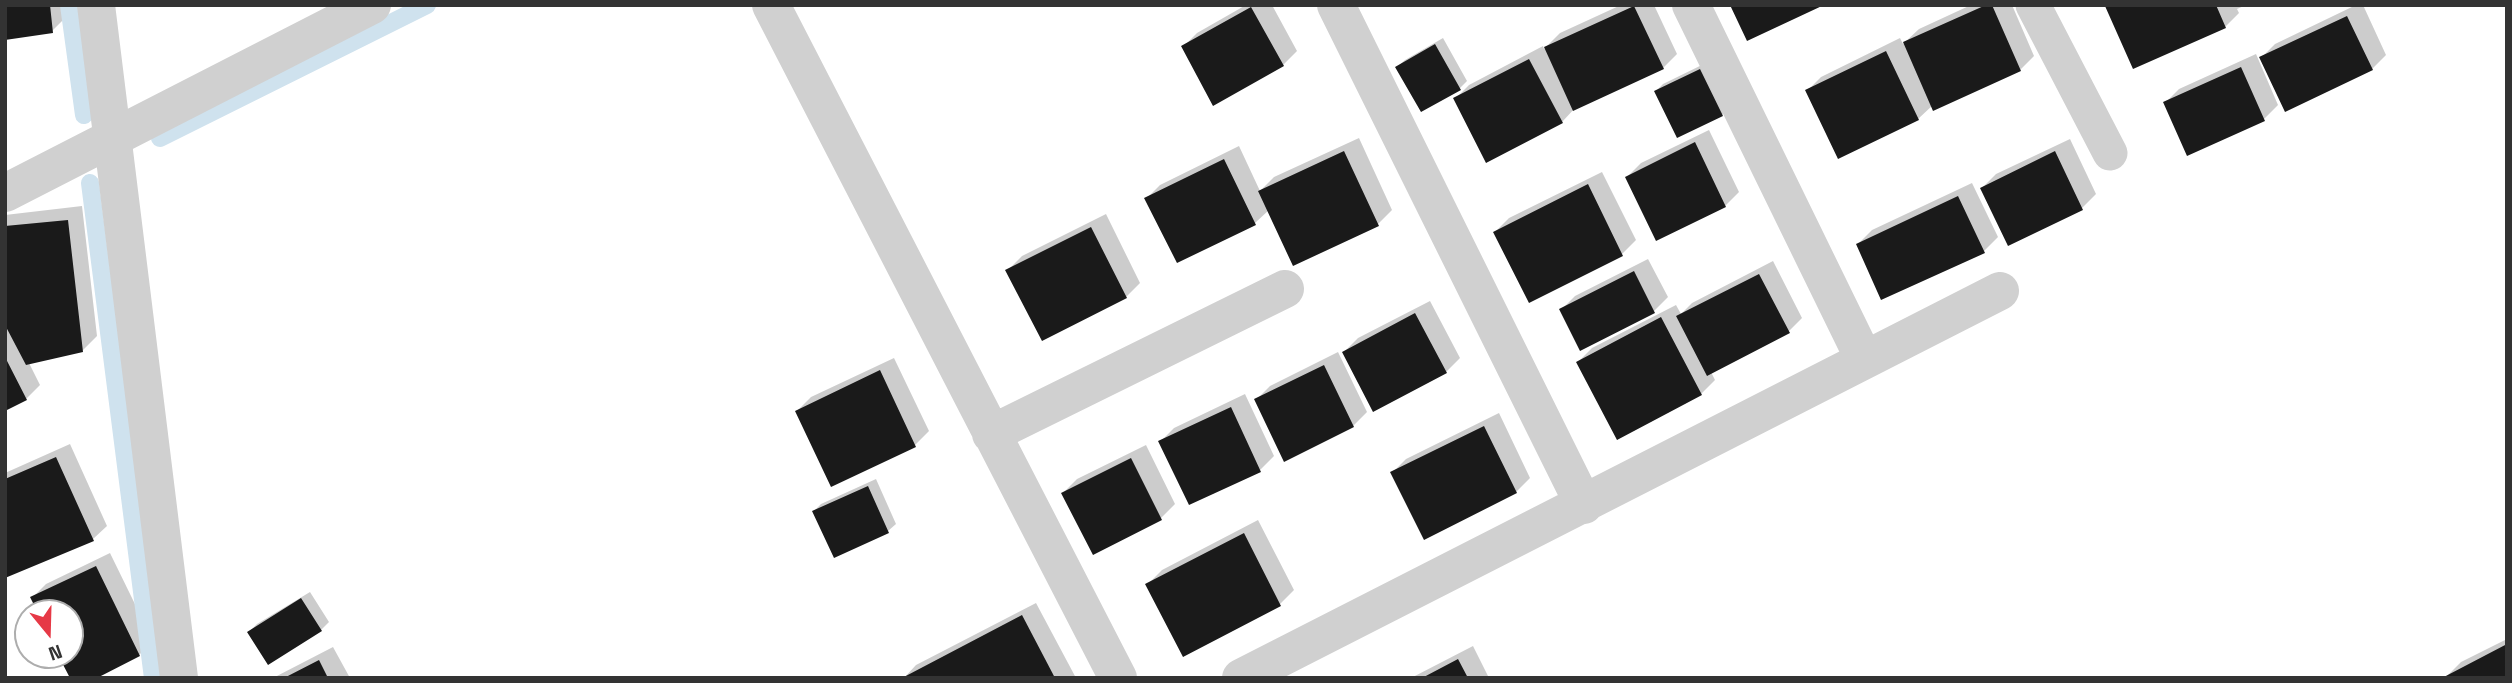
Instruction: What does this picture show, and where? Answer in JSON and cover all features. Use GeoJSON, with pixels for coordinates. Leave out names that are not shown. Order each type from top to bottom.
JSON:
{"type":"FeatureCollection","features":[{"type":"Feature","properties":{"kind":"street"},"geometry":{"type":"LineString","coordinates":[[96,5],[179,678]]}},
{"type":"Feature","properties":{"kind":"street"},"geometry":{"type":"LineString","coordinates":[[5,193],[372,5]]}},
{"type":"Feature","properties":{"kind":"street"},"geometry":{"type":"LineString","coordinates":[[771,5],[1118,678]]}},
{"type":"Feature","properties":{"kind":"street"},"geometry":{"type":"LineString","coordinates":[[1335,5],[1584,505]]}},
{"type":"Feature","properties":{"kind":"street"},"geometry":{"type":"LineString","coordinates":[[1691,5],[1864,359]]}},
{"type":"Feature","properties":{"kind":"street"},"geometry":{"type":"LineString","coordinates":[[991,434],[1285,289]]}},
{"type":"Feature","properties":{"kind":"street"},"geometry":{"type":"LineString","coordinates":[[1241,678],[2000,291]]}},
{"type":"Feature","properties":{"kind":"lane"},"geometry":{"type":"LineString","coordinates":[[2033,5],[2110,153]]}},
{"type":"Feature","properties":{"kind":"building"},"geometry":{"type":"Polygon","coordinates":[[[5,5],[50,5],[53,33],[5,40],[5,5]]]}},
{"type":"Feature","properties":{"kind":"building"},"geometry":{"type":"Polygon","coordinates":[[[1730,5],[1824,5],[1747,41],[1730,5]]]}},
{"type":"Feature","properties":{"kind":"building"},"geometry":{"type":"Polygon","coordinates":[[[1986,5],[1992,5],[2021,71],[1933,111],[1903,42],[1986,5]]]}},
{"type":"Feature","properties":{"kind":"building"},"geometry":{"type":"Polygon","coordinates":[[[2216,5],[2226,28],[2133,69],[2105,6],[2216,5]]]}},
{"type":"Feature","properties":{"kind":"building"},"geometry":{"type":"Polygon","coordinates":[[[1634,6],[1664,69],[1573,111],[1544,47],[1634,6]]]}},
{"type":"Feature","properties":{"kind":"building"},"geometry":{"type":"Polygon","coordinates":[[[1251,7],[1284,66],[1213,106],[1181,46],[1251,7]]]}},
{"type":"Feature","properties":{"kind":"building"},"geometry":{"type":"Polygon","coordinates":[[[2347,16],[2373,70],[2285,112],[2259,57],[2347,16]]]}},
{"type":"Feature","properties":{"kind":"building"},"geometry":{"type":"Polygon","coordinates":[[[1435,44],[1461,90],[1421,112],[1395,67],[1435,44]]]}},
{"type":"Feature","properties":{"kind":"building"},"geometry":{"type":"Polygon","coordinates":[[[1886,51],[1919,120],[1838,159],[1805,90],[1886,51]]]}},
{"type":"Feature","properties":{"kind":"building"},"geometry":{"type":"Polygon","coordinates":[[[1529,59],[1563,123],[1486,163],[1453,98],[1529,59]]]}},
{"type":"Feature","properties":{"kind":"building"},"geometry":{"type":"Polygon","coordinates":[[[2241,67],[2265,121],[2187,156],[2163,102],[2241,67]]]}},
{"type":"Feature","properties":{"kind":"building"},"geometry":{"type":"Polygon","coordinates":[[[1700,69],[1723,116],[1677,138],[1654,91],[1700,69]]]}},
{"type":"Feature","properties":{"kind":"building"},"geometry":{"type":"Polygon","coordinates":[[[1695,142],[1726,207],[1656,241],[1625,177],[1695,142]]]}},
{"type":"Feature","properties":{"kind":"building"},"geometry":{"type":"Polygon","coordinates":[[[1344,151],[1379,226],[1293,266],[1258,191],[1344,151]]]}},
{"type":"Feature","properties":{"kind":"building"},"geometry":{"type":"Polygon","coordinates":[[[2055,151],[2083,210],[2008,246],[1980,188],[2055,151]]]}},
{"type":"Feature","properties":{"kind":"building"},"geometry":{"type":"Polygon","coordinates":[[[1224,159],[1256,225],[1177,263],[1144,198],[1224,159]]]}},
{"type":"Feature","properties":{"kind":"building"},"geometry":{"type":"Polygon","coordinates":[[[1588,184],[1623,256],[1529,303],[1493,232],[1588,184]]]}},
{"type":"Feature","properties":{"kind":"building"},"geometry":{"type":"Polygon","coordinates":[[[1958,196],[1985,253],[1881,300],[1856,244],[1958,196]]]}},
{"type":"Feature","properties":{"kind":"building"},"geometry":{"type":"Polygon","coordinates":[[[68,220],[83,352],[26,365],[5,325],[5,226],[68,220]]]}},
{"type":"Feature","properties":{"kind":"building"},"geometry":{"type":"Polygon","coordinates":[[[1091,227],[1127,298],[1042,341],[1005,270],[1091,227]]]}},
{"type":"Feature","properties":{"kind":"building"},"geometry":{"type":"Polygon","coordinates":[[[1634,271],[1655,313],[1580,351],[1559,309],[1634,271]]]}},
{"type":"Feature","properties":{"kind":"building"},"geometry":{"type":"Polygon","coordinates":[[[1759,274],[1790,333],[1707,376],[1676,316],[1759,274]]]}},
{"type":"Feature","properties":{"kind":"building"},"geometry":{"type":"Polygon","coordinates":[[[1415,313],[1447,373],[1373,412],[1342,352],[1415,313]]]}},
{"type":"Feature","properties":{"kind":"building"},"geometry":{"type":"Polygon","coordinates":[[[1661,317],[1702,395],[1617,440],[1576,362],[1661,317]]]}},
{"type":"Feature","properties":{"kind":"building"},"geometry":{"type":"Polygon","coordinates":[[[5,357],[27,400],[5,411],[5,357]]]}},
{"type":"Feature","properties":{"kind":"building"},"geometry":{"type":"Polygon","coordinates":[[[1324,365],[1354,427],[1284,462],[1254,399],[1324,365]]]}},
{"type":"Feature","properties":{"kind":"building"},"geometry":{"type":"Polygon","coordinates":[[[880,370],[916,447],[831,487],[795,411],[880,370]]]}},
{"type":"Feature","properties":{"kind":"building"},"geometry":{"type":"Polygon","coordinates":[[[1231,407],[1261,472],[1189,505],[1158,441],[1231,407]]]}},
{"type":"Feature","properties":{"kind":"building"},"geometry":{"type":"Polygon","coordinates":[[[1484,426],[1517,493],[1424,540],[1390,472],[1484,426]]]}},
{"type":"Feature","properties":{"kind":"building"},"geometry":{"type":"Polygon","coordinates":[[[56,457],[94,541],[5,578],[5,479],[56,457]]]}},
{"type":"Feature","properties":{"kind":"building"},"geometry":{"type":"Polygon","coordinates":[[[1131,458],[1162,520],[1093,555],[1061,493],[1131,458]]]}},
{"type":"Feature","properties":{"kind":"building"},"geometry":{"type":"Polygon","coordinates":[[[868,486],[889,533],[834,558],[812,511],[868,486]]]}},
{"type":"Feature","properties":{"kind":"building"},"geometry":{"type":"Polygon","coordinates":[[[1244,533],[1281,606],[1183,657],[1145,584],[1244,533]]]}},
{"type":"Feature","properties":{"kind":"building"},"geometry":{"type":"Polygon","coordinates":[[[96,566],[140,656],[97,678],[70,678],[65,669],[84,669],[84,599],[30,597],[96,566]]]}},
{"type":"Feature","properties":{"kind":"building"},"geometry":{"type":"Polygon","coordinates":[[[301,598],[322,631],[268,665],[247,632],[301,598]]]}},
{"type":"Feature","properties":{"kind":"building"},"geometry":{"type":"Polygon","coordinates":[[[1022,615],[1055,678],[902,678],[1022,615]]]}},
{"type":"Feature","properties":{"kind":"building"},"geometry":{"type":"Polygon","coordinates":[[[2507,644],[2507,678],[2442,678],[2507,644]]]}},
{"type":"Feature","properties":{"kind":"building"},"geometry":{"type":"Polygon","coordinates":[[[1458,659],[1468,678],[1422,678],[1458,659]]]}},
{"type":"Feature","properties":{"kind":"building"},"geometry":{"type":"Polygon","coordinates":[[[319,660],[328,678],[284,678],[319,660]]]}},
{"type":"Feature","properties":{"kind":"waterway"},"geometry":{"type":"LineString","coordinates":[[69,5],[84,115]]}},
{"type":"Feature","properties":{"kind":"waterway"},"geometry":{"type":"LineString","coordinates":[[160,138],[427,5]]}},
{"type":"Feature","properties":{"kind":"waterway"},"geometry":{"type":"LineString","coordinates":[[90,183],[153,678]]}}]}
